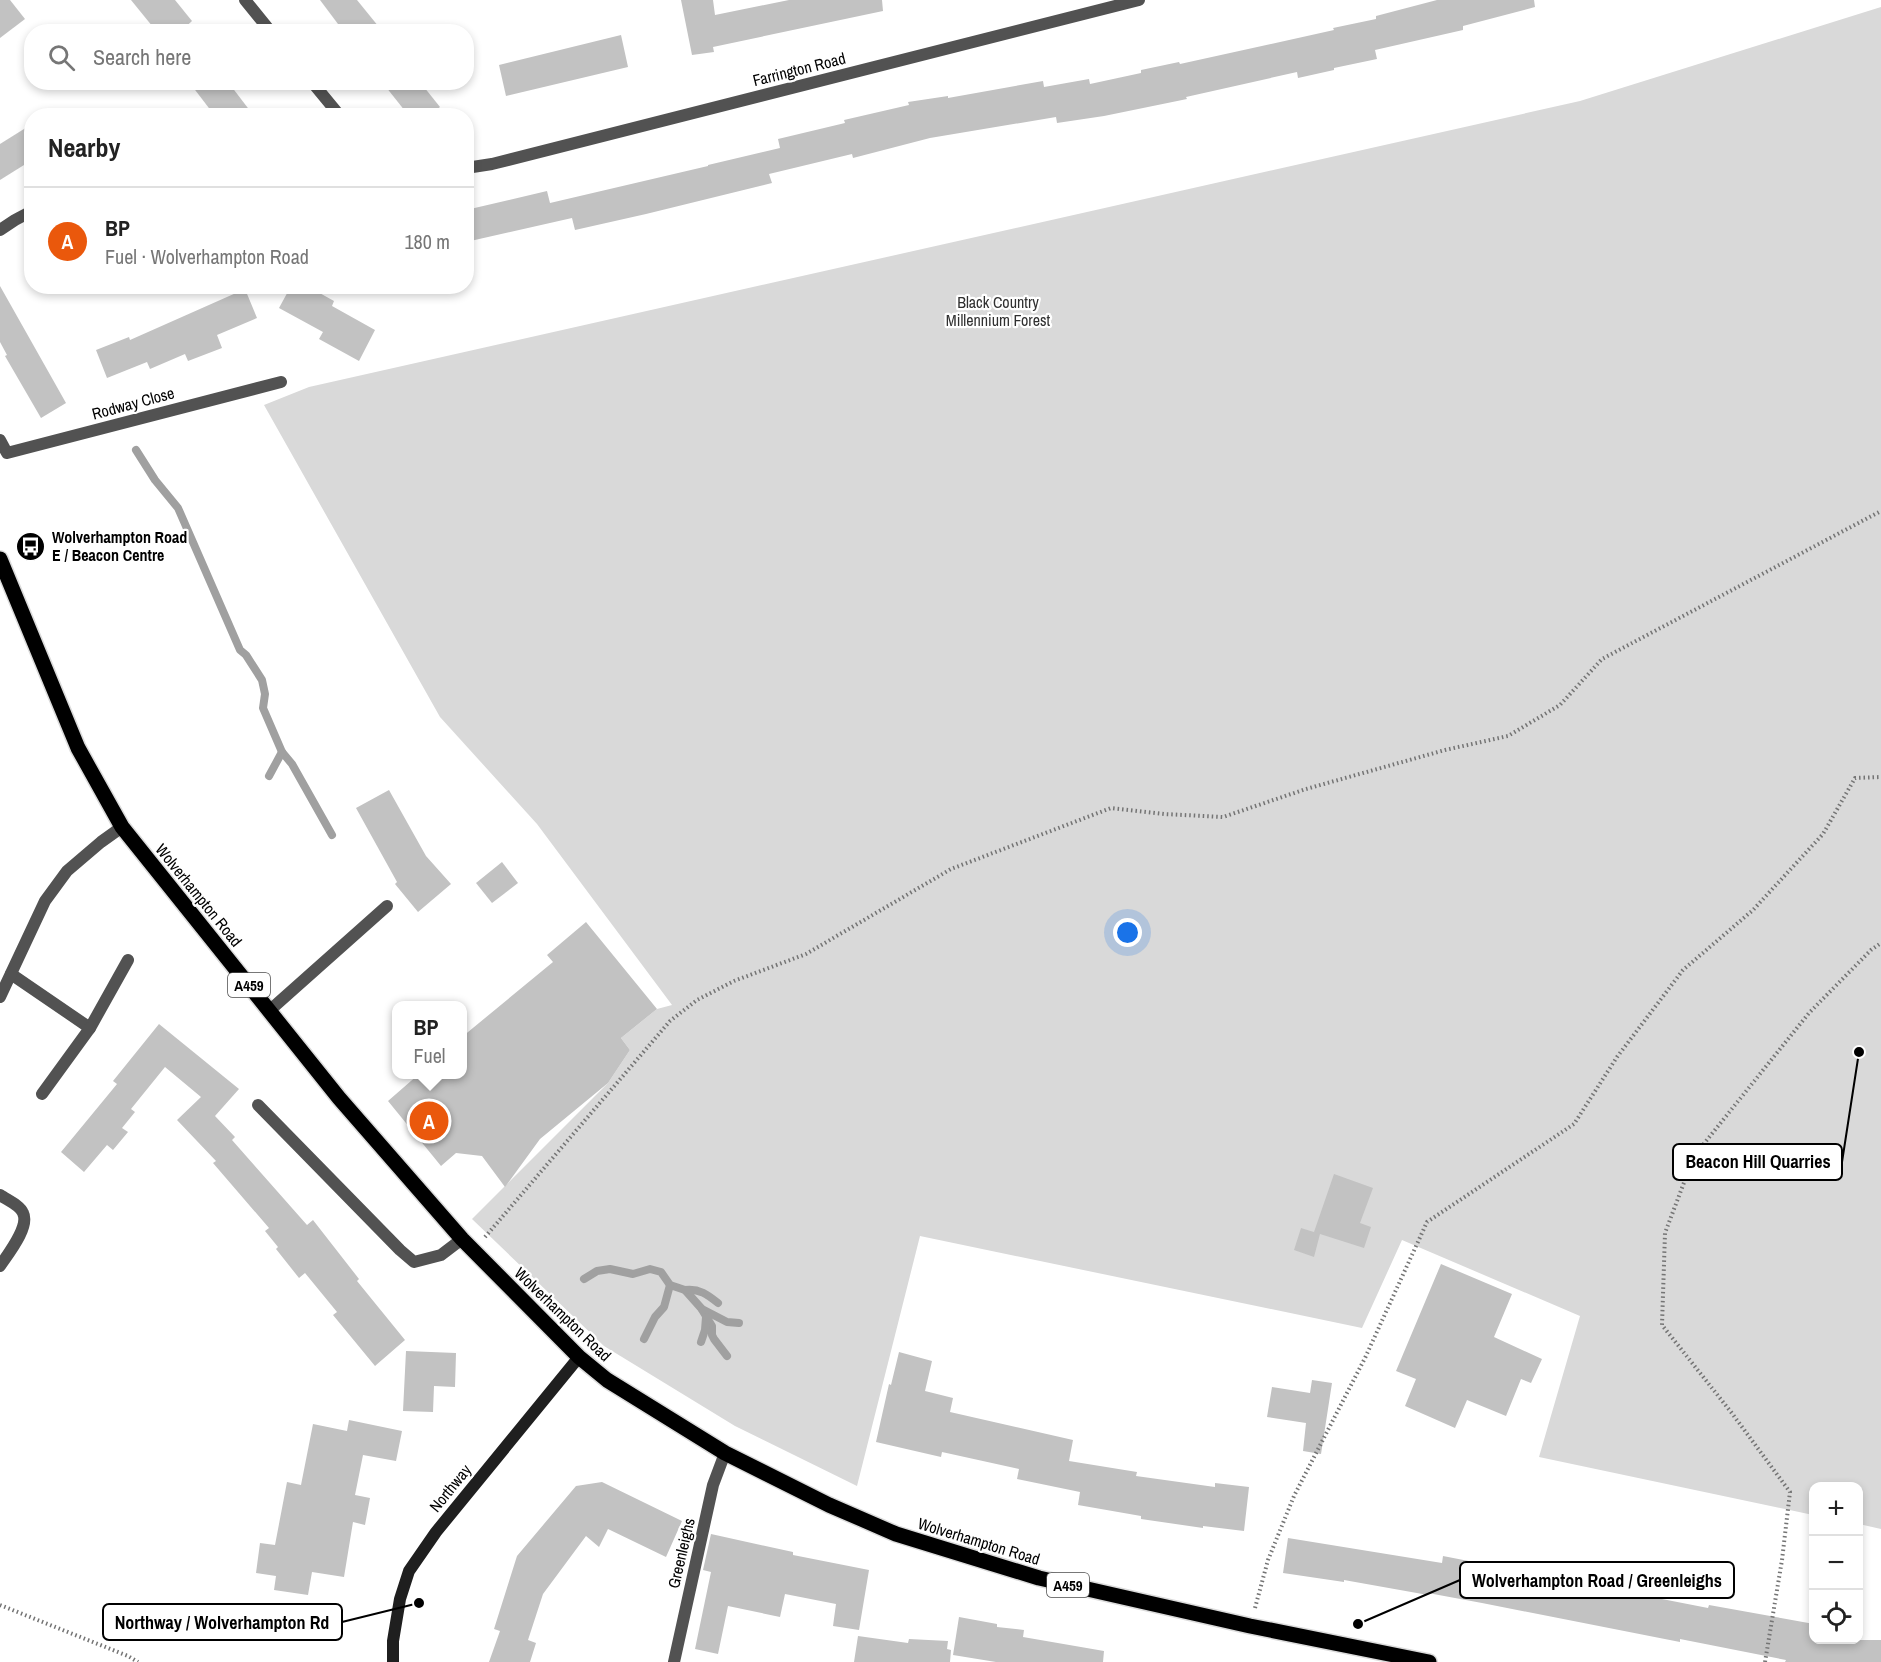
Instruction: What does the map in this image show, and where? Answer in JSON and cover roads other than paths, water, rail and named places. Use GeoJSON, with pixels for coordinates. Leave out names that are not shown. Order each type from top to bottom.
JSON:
{"type":"FeatureCollection","features":[{"type":"Feature","properties":{"kind":"main road","name":"Wolverhampton Road"},"geometry":{"type":"LineString","coordinates":[[1,565],[78,748],[122,827],[339,1098],[468,1245],[579,1357],[608,1380],[725,1452],[829,1505],[896,1534],[1039,1578],[1250,1626],[1429,1662]]}},
{"type":"Feature","properties":{"kind":"street"},"geometry":{"type":"LineString","coordinates":[[245,0],[264,24]]}},
{"type":"Feature","properties":{"kind":"street","name":"Farrington Road"},"geometry":{"type":"LineString","coordinates":[[474,167],[504,161],[1139,0]]}},
{"type":"Feature","properties":{"kind":"street"},"geometry":{"type":"LineString","coordinates":[[319,90],[333,108]]}},
{"type":"Feature","properties":{"kind":"street"},"geometry":{"type":"LineString","coordinates":[[0,230],[24,216]]}},
{"type":"Feature","properties":{"kind":"street","name":"Rodway Close"},"geometry":{"type":"LineString","coordinates":[[0,441],[7,453],[281,382]]}},
{"type":"Feature","properties":{"kind":"street"},"geometry":{"type":"LineString","coordinates":[[0,997],[45,901],[67,871],[122,827]]}},
{"type":"Feature","properties":{"kind":"street"},"geometry":{"type":"LineString","coordinates":[[269,1011],[387,906]]}},
{"type":"Feature","properties":{"kind":"street"},"geometry":{"type":"LineString","coordinates":[[42,1094],[90,1028],[128,960]]}},
{"type":"Feature","properties":{"kind":"street"},"geometry":{"type":"LineString","coordinates":[[11,974],[90,1028]]}},
{"type":"Feature","properties":{"kind":"street"},"geometry":{"type":"LineString","coordinates":[[258,1105],[414,1262],[468,1245]]}},
{"type":"Feature","properties":{"kind":"street"},"geometry":{"type":"LineString","coordinates":[[0,1195],[20,1208],[25,1222],[20,1236],[0,1266]]}},
{"type":"Feature","properties":{"kind":"street","name":"Northway"},"geometry":{"type":"LineString","coordinates":[[393,1662],[393,1641],[400,1599],[409,1570],[436,1532],[579,1357]]}},
{"type":"Feature","properties":{"kind":"street","name":"Greenleighs"},"geometry":{"type":"LineString","coordinates":[[674,1662],[713,1485],[725,1452]]}},
{"type":"Feature","properties":{"kind":"waterway"},"geometry":{"type":"LineString","coordinates":[[136,450],[155,480],[178,508],[240,650],[246,655],[262,680],[265,694],[263,708],[282,752],[292,764],[332,835]]}},
{"type":"Feature","properties":{"kind":"waterway"},"geometry":{"type":"LineString","coordinates":[[269,776],[282,752]]}},
{"type":"Feature","properties":{"kind":"waterway"},"geometry":{"type":"LineString","coordinates":[[584,1279],[597,1271],[610,1269],[633,1274],[650,1269],[661,1272],[670,1285],[685,1290],[701,1308],[712,1326],[714,1339],[727,1356]]}},
{"type":"Feature","properties":{"kind":"waterway"},"geometry":{"type":"LineString","coordinates":[[644,1339],[655,1317],[664,1307],[670,1285]]}},
{"type":"Feature","properties":{"kind":"waterway"},"geometry":{"type":"LineString","coordinates":[[685,1290],[699,1291],[718,1303]]}},
{"type":"Feature","properties":{"kind":"waterway"},"geometry":{"type":"LineString","coordinates":[[702,1309],[727,1322],[739,1323]]}},
{"type":"Feature","properties":{"kind":"waterway"},"geometry":{"type":"LineString","coordinates":[[701,1342],[706,1317]]}},
{"type":"Feature","properties":{"kind":"place","name":"Wolverhampton Road E / Beacon Centre"},"geometry":{"type":"Point","coordinates":[31,546]}},
{"type":"Feature","properties":{"kind":"place","name":"Beacon Hill Quarries"},"geometry":{"type":"Point","coordinates":[1859,1052]}},
{"type":"Feature","properties":{"kind":"place","name":"BP"},"geometry":{"type":"Point","coordinates":[429,1121]}},
{"type":"Feature","properties":{"kind":"place","name":"Northway / Wolverhampton Rd"},"geometry":{"type":"Point","coordinates":[419,1603]}},
{"type":"Feature","properties":{"kind":"place","name":"Wolverhampton Road / Greenleighs"},"geometry":{"type":"Point","coordinates":[1358,1624]}},
{"type":"Feature","properties":{"kind":"park label","name":"Black Country Millennium Forest"},"geometry":{"type":"Point","coordinates":[998,311]}}]}
